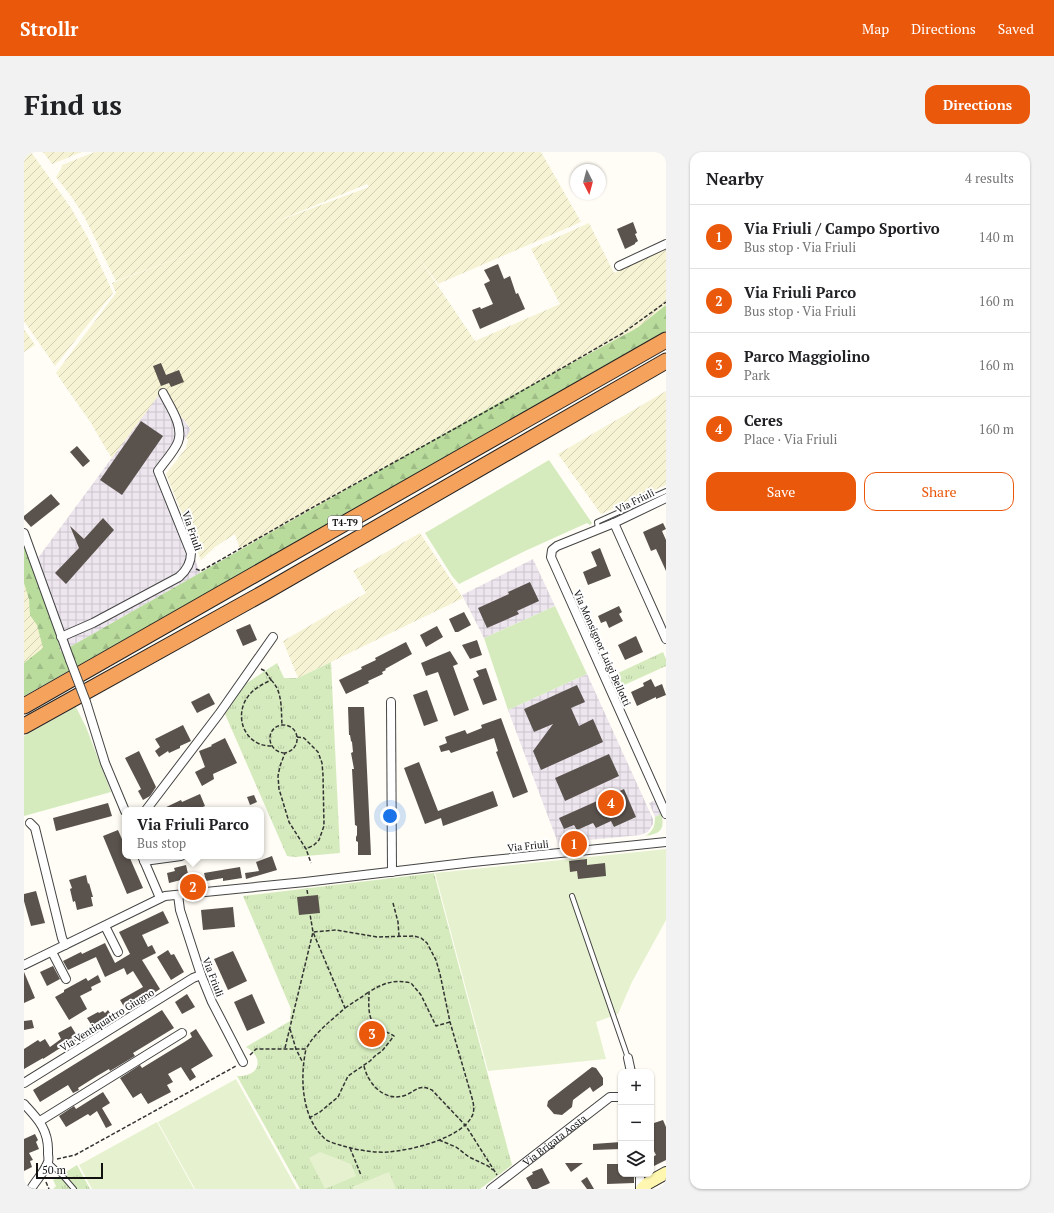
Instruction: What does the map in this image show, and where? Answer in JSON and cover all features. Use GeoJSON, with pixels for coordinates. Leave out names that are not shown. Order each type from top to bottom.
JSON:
{"type":"FeatureCollection","features":[{"type":"Feature","properties":{"kind":"highway","name":"T4-T9"},"geometry":{"type":"LineString","coordinates":[[24,706],[666,340]]}},
{"type":"Feature","properties":{"kind":"highway","name":"T4-T9"},"geometry":{"type":"LineString","coordinates":[[24,726],[266,591],[666,361]]}},
{"type":"Feature","properties":{"kind":"street"},"geometry":{"type":"LineString","coordinates":[[619,266],[666,244]]}},
{"type":"Feature","properties":{"kind":"street","name":"Via Friuli"},"geometry":{"type":"LineString","coordinates":[[61,637],[93,623],[179,576],[185,571],[191,559],[158,471],[177,444],[179,436],[177,422],[163,393]]}},
{"type":"Feature","properties":{"kind":"street","name":"Via Friuli"},"geometry":{"type":"LineString","coordinates":[[614,523],[666,498]]}},
{"type":"Feature","properties":{"kind":"street"},"geometry":{"type":"LineString","coordinates":[[614,523],[666,639]]}},
{"type":"Feature","properties":{"kind":"street","name":"Via Monsignor Luigi Bellotti"},"geometry":{"type":"LineString","coordinates":[[614,523],[557,546],[552,550],[551,556],[666,814]]}},
{"type":"Feature","properties":{"kind":"street"},"geometry":{"type":"LineString","coordinates":[[24,533],[86,702],[105,763],[123,807]]}},
{"type":"Feature","properties":{"kind":"street"},"geometry":{"type":"LineString","coordinates":[[148,807],[218,714],[272,637]]}},
{"type":"Feature","properties":{"kind":"street"},"geometry":{"type":"LineString","coordinates":[[391,702],[392,872]]}},
{"type":"Feature","properties":{"kind":"street"},"geometry":{"type":"LineString","coordinates":[[30,823],[35,828],[65,945]]}},
{"type":"Feature","properties":{"kind":"street","name":"Via Friuli"},"geometry":{"type":"LineString","coordinates":[[24,965],[160,898],[666,841]]}},
{"type":"Feature","properties":{"kind":"street"},"geometry":{"type":"LineString","coordinates":[[143,859],[160,898]]}},
{"type":"Feature","properties":{"kind":"street","name":"Via Friuli"},"geometry":{"type":"LineString","coordinates":[[178,895],[180,910],[201,975],[212,1002],[243,1062]]}},
{"type":"Feature","properties":{"kind":"street"},"geometry":{"type":"LineString","coordinates":[[105,926],[118,952]]}},
{"type":"Feature","properties":{"kind":"street"},"geometry":{"type":"LineString","coordinates":[[52,952],[66,979]]}},
{"type":"Feature","properties":{"kind":"street","name":"Via Ventiquattro Giugno"},"geometry":{"type":"LineString","coordinates":[[24,1083],[193,978],[201,975]]}},
{"type":"Feature","properties":{"kind":"street"},"geometry":{"type":"LineString","coordinates":[[40,1121],[182,1033]]}},
{"type":"Feature","properties":{"kind":"street"},"geometry":{"type":"LineString","coordinates":[[628,1058],[630,1069]]}},
{"type":"Feature","properties":{"kind":"street","name":"Via Brigata Aosta"},"geometry":{"type":"LineString","coordinates":[[491,1189],[610,1098],[618,1097]]}},
{"type":"Feature","properties":{"kind":"street"},"geometry":{"type":"LineString","coordinates":[[24,1104],[40,1121],[46,1135],[48,1146],[48,1162],[41,1176],[31,1189]]}},
{"type":"Feature","properties":{"kind":"street"},"geometry":{"type":"LineString","coordinates":[[641,1189],[666,1173]]}},
{"type":"Feature","properties":{"kind":"street"},"geometry":{"type":"LineString","coordinates":[[640,1177],[641,1189]]}},
{"type":"Feature","properties":{"kind":"lane"},"geometry":{"type":"LineString","coordinates":[[598,530],[596,522],[666,491]]}},
{"type":"Feature","properties":{"kind":"lane"},"geometry":{"type":"LineString","coordinates":[[572,896],[628,1058]]}},
{"type":"Feature","properties":{"kind":"lane"},"geometry":{"type":"LineString","coordinates":[[48,1162],[74,1189]]}},
{"type":"Feature","properties":{"kind":"path"},"geometry":{"type":"LineString","coordinates":[[188,566],[201,571],[208,568],[623,333],[666,302]]}},
{"type":"Feature","properties":{"kind":"path"},"geometry":{"type":"LineString","coordinates":[[252,666],[265,671],[275,684],[279,693],[282,726]]}},
{"type":"Feature","properties":{"kind":"path"},"geometry":{"type":"LineString","coordinates":[[271,680],[249,694],[242,708],[241,716],[245,733],[252,740],[266,747],[272,746]]}},
{"type":"Feature","properties":{"kind":"path"},"geometry":{"type":"LineString","coordinates":[[282,726],[287,726],[293,729],[297,737],[297,744],[293,749],[285,753],[276,751],[272,746],[270,736],[274,730],[282,726]]}},
{"type":"Feature","properties":{"kind":"path"},"geometry":{"type":"LineString","coordinates":[[297,737],[304,738],[318,752],[322,763],[323,775],[324,826],[319,840],[314,845],[306,849]]}},
{"type":"Feature","properties":{"kind":"path"},"geometry":{"type":"LineString","coordinates":[[285,753],[279,771],[279,789],[289,822],[306,849],[310,863]]}},
{"type":"Feature","properties":{"kind":"path"},"geometry":{"type":"LineString","coordinates":[[393,903],[398,922],[399,936]]}},
{"type":"Feature","properties":{"kind":"path"},"geometry":{"type":"LineString","coordinates":[[310,914],[313,932],[345,1008]]}},
{"type":"Feature","properties":{"kind":"path"},"geometry":{"type":"LineString","coordinates":[[313,932],[336,930],[377,937],[399,936],[421,938],[427,943],[440,974],[450,1022],[466,1074],[474,1108],[472,1117],[466,1126],[456,1132],[438,1140],[403,1150],[387,1152],[369,1151],[350,1148],[324,1138],[309,1118],[305,1105],[303,1091],[303,1062],[306,1049],[311,1040],[345,1008],[378,986],[395,980],[411,983],[416,988],[426,1003],[436,1026],[450,1022]]}},
{"type":"Feature","properties":{"kind":"path"},"geometry":{"type":"LineString","coordinates":[[285,1049],[313,932]]}},
{"type":"Feature","properties":{"kind":"path"},"geometry":{"type":"LineString","coordinates":[[309,1118],[320,1112],[338,1097],[348,1076],[364,1066],[382,1051],[394,1036],[376,1026],[372,1021],[369,1014],[368,992]]}},
{"type":"Feature","properties":{"kind":"path"},"geometry":{"type":"LineString","coordinates":[[290,1027],[296,1049],[303,1062]]}},
{"type":"Feature","properties":{"kind":"path"},"geometry":{"type":"LineString","coordinates":[[48,1162],[75,1155],[243,1062],[256,1049],[306,1049]]}},
{"type":"Feature","properties":{"kind":"path"},"geometry":{"type":"LineString","coordinates":[[364,1066],[366,1077],[374,1088],[387,1095],[405,1095],[422,1087],[432,1090],[466,1126],[501,1182]]}},
{"type":"Feature","properties":{"kind":"path"},"geometry":{"type":"LineString","coordinates":[[438,1140],[456,1147],[469,1157],[488,1166],[494,1172]]}},
{"type":"Feature","properties":{"kind":"path"},"geometry":{"type":"LineString","coordinates":[[350,1148],[361,1176]]}},
{"type":"Feature","properties":{"kind":"shaded area"},"geometry":{"type":"Polygon","coordinates":[[[24,152],[31,152],[71,208],[88,238],[113,293],[55,366],[24,321],[24,152]]]}},
{"type":"Feature","properties":{"kind":"shaded area"},"geometry":{"type":"Polygon","coordinates":[[[43,152],[82,152],[52,164],[43,152]]]}},
{"type":"Feature","properties":{"kind":"shaded area"},"geometry":{"type":"Polygon","coordinates":[[[95,152],[541,152],[581,222],[438,284],[419,258],[475,341],[560,304],[531,249],[589,223],[614,273],[666,249],[666,305],[637,328],[505,399],[240,550],[235,534],[215,547],[201,560],[166,474],[186,448],[188,440],[186,437],[191,429],[162,391],[112,458],[91,423],[56,373],[116,293],[112,283],[235,237],[116,281],[84,216],[56,177],[62,165],[95,152]],[[367,184],[270,224],[369,187],[367,184]]]}},
{"type":"Feature","properties":{"kind":"shaded area"},"geometry":{"type":"Polygon","coordinates":[[[24,329],[35,345],[24,352],[24,329]]]}},
{"type":"Feature","properties":{"kind":"shaded area"},"geometry":{"type":"Polygon","coordinates":[[[162,390],[191,430],[163,473],[200,573],[61,652],[35,562],[162,390]]]}},
{"type":"Feature","properties":{"kind":"shaded area"},"geometry":{"type":"Polygon","coordinates":[[[666,391],[666,485],[601,514],[558,454],[666,391]]]}},
{"type":"Feature","properties":{"kind":"shaded area"},"geometry":{"type":"Polygon","coordinates":[[[420,533],[463,598],[298,678],[283,641],[366,593],[353,571],[420,533]]]}},
{"type":"Feature","properties":{"kind":"shaded area"},"geometry":{"type":"Polygon","coordinates":[[[533,559],[555,606],[484,638],[462,595],[533,559]]]}},
{"type":"Feature","properties":{"kind":"shaded area"},"geometry":{"type":"Polygon","coordinates":[[[24,572],[57,657],[24,675],[24,572]]]}},
{"type":"Feature","properties":{"kind":"shaded area"},"geometry":{"type":"Polygon","coordinates":[[[587,674],[653,819],[653,824],[648,832],[640,835],[558,843],[508,710],[587,674]]]}},
{"type":"Feature","properties":{"kind":"shaded area"},"geometry":{"type":"Polygon","coordinates":[[[655,800],[661,814],[655,817],[649,803],[655,800]]]}},
{"type":"Feature","properties":{"kind":"green space"},"geometry":{"type":"Polygon","coordinates":[[[666,305],[666,331],[388,491],[24,696],[24,663],[43,648],[37,625],[30,615],[29,599],[24,583],[24,539],[34,557],[61,652],[505,399],[637,328],[666,305]]]}},
{"type":"Feature","properties":{"kind":"green space"},"geometry":{"type":"Polygon","coordinates":[[[549,460],[592,523],[590,525],[587,523],[525,551],[459,584],[452,576],[425,533],[549,460]]]}},
{"type":"Feature","properties":{"kind":"green space"},"geometry":{"type":"Polygon","coordinates":[[[555,606],[587,674],[508,710],[484,638],[555,606]]]}},
{"type":"Feature","properties":{"kind":"green space"},"geometry":{"type":"Polygon","coordinates":[[[663,652],[666,659],[666,666],[622,686],[616,674],[663,652]]]}},
{"type":"Feature","properties":{"kind":"green space"},"geometry":{"type":"Polygon","coordinates":[[[331,662],[340,853],[295,857],[287,856],[225,714],[247,683],[277,663],[284,678],[298,678],[331,662]]]}},
{"type":"Feature","properties":{"kind":"green space"},"geometry":{"type":"Polygon","coordinates":[[[76,707],[86,727],[111,792],[24,816],[24,736],[76,707]]]}},
{"type":"Feature","properties":{"kind":"green space"},"geometry":{"type":"Polygon","coordinates":[[[661,814],[663,824],[660,830],[654,834],[645,836],[650,833],[653,828],[655,817],[661,814]]]}},
{"type":"Feature","properties":{"kind":"green space"},"geometry":{"type":"Polygon","coordinates":[[[666,849],[666,920],[632,982],[618,1014],[596,1022],[606,1059],[488,1071],[435,873],[666,849]]]}},
{"type":"Feature","properties":{"kind":"green space"},"geometry":{"type":"Polygon","coordinates":[[[434,873],[512,1165],[480,1189],[300,1189],[237,1076],[251,1073],[257,1066],[258,1061],[256,1056],[246,1047],[290,1021],[291,1009],[243,896],[434,873]]]}},
{"type":"Feature","properties":{"kind":"green space"},"geometry":{"type":"Polygon","coordinates":[[[236,1079],[297,1189],[195,1189],[158,1122],[236,1079]]]}},
{"type":"Feature","properties":{"kind":"green space"},"geometry":{"type":"Polygon","coordinates":[[[157,1122],[194,1189],[92,1189],[79,1165],[157,1122]]]}},
{"type":"Feature","properties":{"kind":"green space"},"geometry":{"type":"Polygon","coordinates":[[[320,1152],[351,1164],[356,1176],[325,1189],[309,1158],[320,1152]]]}},
{"type":"Feature","properties":{"kind":"green space"},"geometry":{"type":"Polygon","coordinates":[[[77,1165],[90,1189],[53,1189],[56,1186],[53,1180],[77,1165]]]}},
{"type":"Feature","properties":{"kind":"green space"},"geometry":{"type":"Polygon","coordinates":[[[389,1172],[396,1189],[353,1189],[352,1187],[389,1172]]]}},
{"type":"Feature","properties":{"kind":"building"},"geometry":{"type":"Polygon","coordinates":[[[633,222],[638,241],[625,249],[617,229],[633,222]]]}},
{"type":"Feature","properties":{"kind":"building"},"geometry":{"type":"Polygon","coordinates":[[[498,264],[504,279],[510,276],[516,294],[518,293],[525,309],[480,329],[472,310],[480,307],[481,309],[493,304],[484,284],[490,281],[484,270],[498,264]]]}},
{"type":"Feature","properties":{"kind":"building"},"geometry":{"type":"Polygon","coordinates":[[[161,363],[166,375],[179,370],[184,382],[171,387],[169,383],[161,386],[153,366],[161,363]]]}},
{"type":"Feature","properties":{"kind":"building"},"geometry":{"type":"Polygon","coordinates":[[[141,421],[163,436],[122,495],[100,480],[141,421]]]}},
{"type":"Feature","properties":{"kind":"building"},"geometry":{"type":"Polygon","coordinates":[[[77,446],[90,461],[83,467],[70,452],[77,446]]]}},
{"type":"Feature","properties":{"kind":"building"},"geometry":{"type":"Polygon","coordinates":[[[51,494],[60,504],[31,527],[24,519],[24,516],[51,494]]]}},
{"type":"Feature","properties":{"kind":"building"},"geometry":{"type":"Polygon","coordinates":[[[103,518],[114,530],[66,584],[55,573],[79,548],[70,526],[84,539],[103,518]]]}},
{"type":"Feature","properties":{"kind":"building"},"geometry":{"type":"Polygon","coordinates":[[[663,523],[666,529],[662,531],[666,540],[666,571],[656,549],[651,551],[643,532],[663,523]]]}},
{"type":"Feature","properties":{"kind":"building"},"geometry":{"type":"Polygon","coordinates":[[[600,548],[611,576],[588,585],[583,572],[597,566],[591,552],[600,548]]]}},
{"type":"Feature","properties":{"kind":"building"},"geometry":{"type":"Polygon","coordinates":[[[530,582],[539,601],[517,611],[519,614],[487,628],[478,608],[509,594],[508,592],[530,582]]]}},
{"type":"Feature","properties":{"kind":"building"},"geometry":{"type":"Polygon","coordinates":[[[619,606],[622,612],[619,614],[623,621],[609,628],[606,621],[601,623],[598,616],[619,606]]]}},
{"type":"Feature","properties":{"kind":"building"},"geometry":{"type":"Polygon","coordinates":[[[464,612],[471,625],[458,632],[455,632],[449,619],[464,612]]]}},
{"type":"Feature","properties":{"kind":"building"},"geometry":{"type":"Polygon","coordinates":[[[250,624],[257,640],[243,646],[236,630],[250,624]]]}},
{"type":"Feature","properties":{"kind":"building"},"geometry":{"type":"Polygon","coordinates":[[[437,626],[443,637],[426,647],[420,635],[437,626]]]}},
{"type":"Feature","properties":{"kind":"building"},"geometry":{"type":"Polygon","coordinates":[[[636,636],[643,652],[625,660],[618,645],[636,636]]]}},
{"type":"Feature","properties":{"kind":"building"},"geometry":{"type":"Polygon","coordinates":[[[477,640],[482,655],[470,659],[462,645],[477,640]]]}},
{"type":"Feature","properties":{"kind":"building"},"geometry":{"type":"Polygon","coordinates":[[[406,642],[412,654],[385,669],[386,670],[382,672],[383,674],[368,681],[369,683],[346,694],[339,680],[362,669],[361,667],[376,660],[375,658],[406,642]]]}},
{"type":"Feature","properties":{"kind":"building"},"geometry":{"type":"Polygon","coordinates":[[[450,651],[458,664],[453,666],[469,710],[454,716],[438,672],[426,676],[421,663],[450,651]]]}},
{"type":"Feature","properties":{"kind":"building"},"geometry":{"type":"Polygon","coordinates":[[[486,668],[497,700],[483,705],[473,679],[479,676],[476,671],[486,668]]]}},
{"type":"Feature","properties":{"kind":"building"},"geometry":{"type":"Polygon","coordinates":[[[651,679],[655,687],[662,684],[666,695],[656,699],[656,697],[637,706],[631,692],[644,686],[643,683],[651,679]]]}},
{"type":"Feature","properties":{"kind":"building"},"geometry":{"type":"Polygon","coordinates":[[[577,685],[585,702],[571,708],[579,726],[593,719],[603,742],[541,770],[533,751],[553,724],[534,732],[524,709],[577,685]]]}},
{"type":"Feature","properties":{"kind":"building"},"geometry":{"type":"Polygon","coordinates":[[[427,690],[438,721],[424,726],[413,695],[427,690]]]}},
{"type":"Feature","properties":{"kind":"building"},"geometry":{"type":"Polygon","coordinates":[[[209,693],[215,704],[197,713],[191,702],[209,693]]]}},
{"type":"Feature","properties":{"kind":"building"},"geometry":{"type":"Polygon","coordinates":[[[348,707],[364,707],[371,855],[358,855],[352,769],[354,769],[351,753],[353,752],[352,742],[349,735],[348,707]]]}},
{"type":"Feature","properties":{"kind":"building"},"geometry":{"type":"Polygon","coordinates":[[[501,718],[528,792],[513,798],[496,752],[498,751],[494,738],[451,753],[449,750],[441,752],[439,746],[447,743],[445,737],[465,730],[467,734],[482,728],[481,725],[501,718]]]}},
{"type":"Feature","properties":{"kind":"building"},"geometry":{"type":"Polygon","coordinates":[[[183,725],[191,741],[169,753],[168,751],[159,757],[155,751],[160,747],[155,739],[183,725]]]}},
{"type":"Feature","properties":{"kind":"building"},"geometry":{"type":"Polygon","coordinates":[[[225,738],[237,763],[213,774],[214,779],[202,786],[195,772],[205,767],[199,751],[212,746],[211,745],[225,738]]]}},
{"type":"Feature","properties":{"kind":"building"},"geometry":{"type":"Polygon","coordinates":[[[139,751],[156,787],[150,796],[143,800],[138,791],[141,789],[125,758],[139,751]]]}},
{"type":"Feature","properties":{"kind":"building"},"geometry":{"type":"Polygon","coordinates":[[[609,754],[619,776],[565,801],[555,778],[609,754]]]}},
{"type":"Feature","properties":{"kind":"building"},"geometry":{"type":"Polygon","coordinates":[[[419,762],[438,811],[493,791],[498,806],[443,826],[441,818],[425,824],[404,768],[419,762]]]}},
{"type":"Feature","properties":{"kind":"building"},"geometry":{"type":"Polygon","coordinates":[[[624,789],[636,817],[614,827],[611,821],[596,828],[593,823],[577,830],[574,825],[564,829],[559,818],[624,789]]]}},
{"type":"Feature","properties":{"kind":"building"},"geometry":{"type":"Polygon","coordinates":[[[200,794],[205,806],[166,807],[181,800],[182,802],[200,794]]]}},
{"type":"Feature","properties":{"kind":"building"},"geometry":{"type":"Polygon","coordinates":[[[254,795],[257,802],[250,805],[247,797],[254,795]]]}},
{"type":"Feature","properties":{"kind":"building"},"geometry":{"type":"Polygon","coordinates":[[[108,803],[112,816],[56,831],[53,818],[108,803]]]}},
{"type":"Feature","properties":{"kind":"building"},"geometry":{"type":"Polygon","coordinates":[[[118,830],[122,839],[122,859],[130,859],[143,888],[127,894],[103,836],[118,830]]]}},
{"type":"Feature","properties":{"kind":"building"},"geometry":{"type":"Polygon","coordinates":[[[272,856],[277,870],[246,879],[245,873],[259,871],[256,862],[272,856]]]}},
{"type":"Feature","properties":{"kind":"building"},"geometry":{"type":"Polygon","coordinates":[[[587,859],[587,865],[605,863],[606,876],[578,879],[577,871],[570,872],[569,861],[587,859]]]}},
{"type":"Feature","properties":{"kind":"building"},"geometry":{"type":"Polygon","coordinates":[[[186,865],[189,878],[169,883],[167,873],[175,871],[174,868],[186,865]]]}},
{"type":"Feature","properties":{"kind":"building"},"geometry":{"type":"Polygon","coordinates":[[[240,867],[242,878],[223,881],[223,878],[206,881],[204,873],[240,867]]]}},
{"type":"Feature","properties":{"kind":"building"},"geometry":{"type":"Polygon","coordinates":[[[86,875],[93,897],[91,897],[93,906],[77,910],[75,901],[73,902],[70,889],[72,888],[69,880],[86,875]]]}},
{"type":"Feature","properties":{"kind":"building"},"geometry":{"type":"Polygon","coordinates":[[[36,891],[45,923],[31,926],[24,901],[24,894],[36,891]]]}},
{"type":"Feature","properties":{"kind":"building"},"geometry":{"type":"Polygon","coordinates":[[[318,895],[320,913],[299,915],[297,897],[318,895]]]}},
{"type":"Feature","properties":{"kind":"building"},"geometry":{"type":"Polygon","coordinates":[[[233,907],[235,927],[203,930],[201,910],[233,907]]]}},
{"type":"Feature","properties":{"kind":"building"},"geometry":{"type":"Polygon","coordinates":[[[163,911],[169,923],[142,935],[148,947],[152,945],[156,953],[142,960],[160,989],[139,1003],[126,1010],[120,1000],[143,987],[133,971],[127,975],[124,968],[105,977],[96,957],[68,970],[63,961],[105,943],[115,963],[130,954],[119,932],[163,911]]]}},
{"type":"Feature","properties":{"kind":"building"},"geometry":{"type":"Polygon","coordinates":[[[168,950],[171,955],[174,954],[184,972],[171,980],[157,957],[168,950]]]}},
{"type":"Feature","properties":{"kind":"building"},"geometry":{"type":"Polygon","coordinates":[[[233,951],[247,981],[228,990],[214,959],[233,951]]]}},
{"type":"Feature","properties":{"kind":"building"},"geometry":{"type":"Polygon","coordinates":[[[53,966],[60,979],[47,986],[40,972],[53,966]]]}},
{"type":"Feature","properties":{"kind":"building"},"geometry":{"type":"Polygon","coordinates":[[[24,972],[35,998],[24,1003],[24,972]]]}},
{"type":"Feature","properties":{"kind":"building"},"geometry":{"type":"Polygon","coordinates":[[[98,975],[101,982],[91,987],[92,990],[80,996],[87,1009],[69,1020],[55,997],[64,992],[64,990],[86,978],[88,981],[98,975]]]}},
{"type":"Feature","properties":{"kind":"building"},"geometry":{"type":"Polygon","coordinates":[[[187,994],[195,1007],[182,1014],[175,1002],[187,994]]]}},
{"type":"Feature","properties":{"kind":"building"},"geometry":{"type":"Polygon","coordinates":[[[252,994],[265,1023],[247,1031],[234,1002],[252,994]]]}},
{"type":"Feature","properties":{"kind":"building"},"geometry":{"type":"Polygon","coordinates":[[[108,1010],[113,1018],[94,1029],[87,1018],[98,1012],[103,1011],[105,1013],[108,1010]]]}},
{"type":"Feature","properties":{"kind":"building"},"geometry":{"type":"Polygon","coordinates":[[[162,1010],[174,1028],[133,1053],[135,1056],[110,1071],[109,1069],[78,1088],[79,1090],[73,1093],[68,1085],[40,1102],[33,1090],[162,1010]]]}},
{"type":"Feature","properties":{"kind":"building"},"geometry":{"type":"Polygon","coordinates":[[[32,1020],[34,1028],[24,1030],[24,1021],[32,1020]]]}},
{"type":"Feature","properties":{"kind":"building"},"geometry":{"type":"Polygon","coordinates":[[[71,1026],[79,1039],[66,1047],[65,1045],[24,1069],[24,1049],[38,1040],[40,1042],[45,1039],[50,1047],[61,1039],[58,1033],[71,1026]]]}},
{"type":"Feature","properties":{"kind":"building"},"geometry":{"type":"Polygon","coordinates":[[[196,1029],[213,1056],[191,1069],[196,1077],[190,1081],[181,1067],[168,1074],[173,1082],[167,1085],[171,1092],[148,1104],[141,1093],[133,1098],[120,1078],[140,1065],[142,1068],[186,1041],[192,1037],[190,1033],[196,1029]]]}},
{"type":"Feature","properties":{"kind":"building"},"geometry":{"type":"Polygon","coordinates":[[[592,1067],[596,1068],[603,1078],[603,1085],[593,1092],[590,1087],[573,1100],[572,1107],[562,1115],[554,1114],[547,1106],[548,1101],[592,1067]]]}},
{"type":"Feature","properties":{"kind":"building"},"geometry":{"type":"Polygon","coordinates":[[[103,1092],[110,1103],[102,1108],[112,1125],[106,1128],[97,1111],[90,1116],[88,1114],[66,1127],[59,1116],[74,1106],[76,1109],[103,1092]]]}},
{"type":"Feature","properties":{"kind":"building"},"geometry":{"type":"Polygon","coordinates":[[[663,1120],[666,1127],[666,1160],[654,1166],[654,1156],[656,1155],[654,1151],[654,1123],[663,1120]]]}},
{"type":"Feature","properties":{"kind":"building"},"geometry":{"type":"Polygon","coordinates":[[[35,1134],[38,1140],[36,1142],[39,1149],[29,1153],[33,1160],[30,1161],[32,1167],[24,1171],[24,1139],[35,1134]]]}},
{"type":"Feature","properties":{"kind":"building"},"geometry":{"type":"Polygon","coordinates":[[[618,1142],[618,1149],[593,1150],[593,1144],[618,1142]]]}},
{"type":"Feature","properties":{"kind":"building"},"geometry":{"type":"Polygon","coordinates":[[[565,1163],[583,1163],[571,1172],[565,1163]]]}},
{"type":"Feature","properties":{"kind":"building"},"geometry":{"type":"Polygon","coordinates":[[[607,1164],[618,1164],[618,1177],[634,1177],[634,1183],[607,1184],[607,1164]]]}},
{"type":"Feature","properties":{"kind":"building"},"geometry":{"type":"Polygon","coordinates":[[[542,1168],[550,1183],[537,1189],[532,1189],[526,1178],[533,1174],[532,1172],[542,1168]]]}},
{"type":"Feature","properties":{"kind":"building"},"geometry":{"type":"Polygon","coordinates":[[[587,1177],[594,1189],[587,1189],[581,1181],[587,1177]]]}},
{"type":"Feature","properties":{"kind":"place","name":"Ceres"},"geometry":{"type":"Point","coordinates":[611,803]}},
{"type":"Feature","properties":{"kind":"place","name":"Via Friuli / Campo Sportivo"},"geometry":{"type":"Point","coordinates":[574,844]}},
{"type":"Feature","properties":{"kind":"place","name":"Via Friuli Parco"},"geometry":{"type":"Point","coordinates":[193,887]}},
{"type":"Feature","properties":{"kind":"place","name":"Parco Maggiolino"},"geometry":{"type":"Point","coordinates":[372,1034]}}]}
